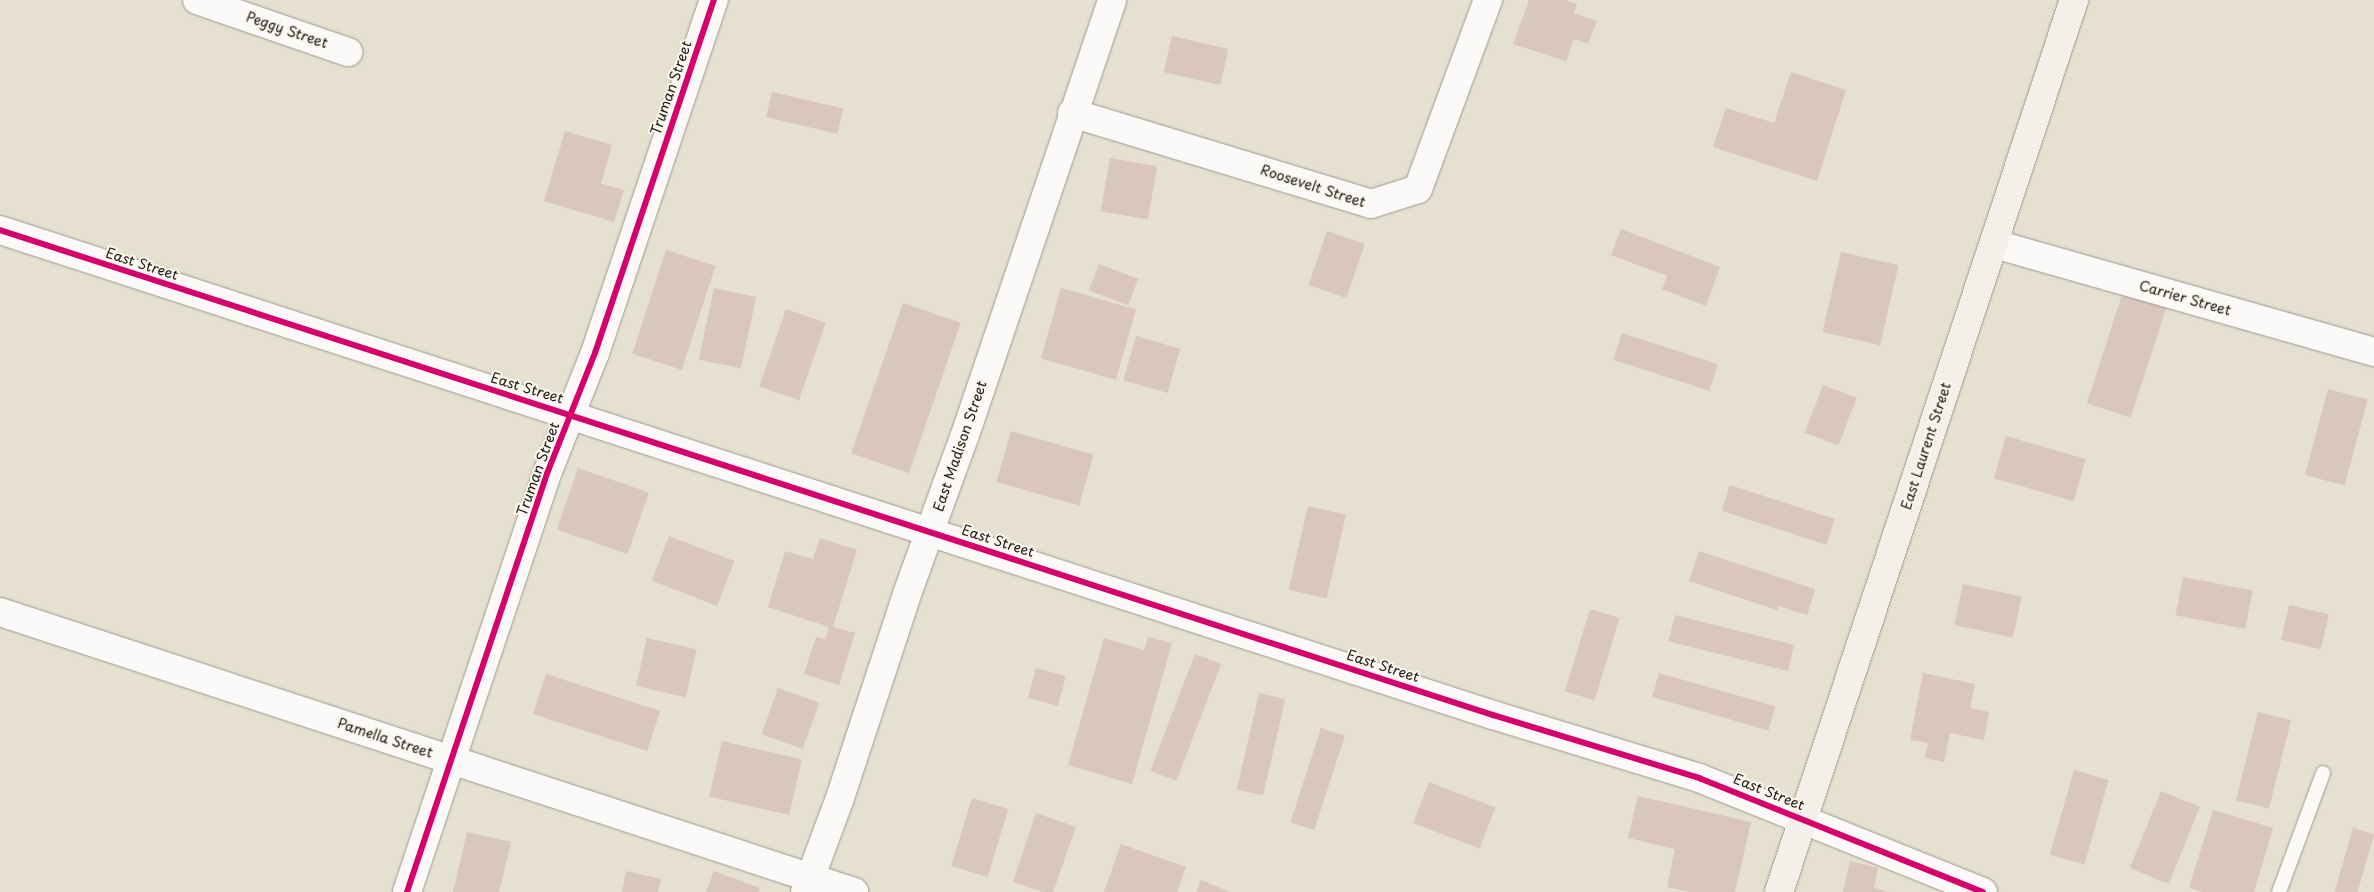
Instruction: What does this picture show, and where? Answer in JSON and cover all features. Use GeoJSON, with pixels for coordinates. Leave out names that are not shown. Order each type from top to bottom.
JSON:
{"type":"FeatureCollection","features":[{"type":"Feature","properties":{"kind":"street","name":"Peggy Street"},"geometry":{"type":"LineString","coordinates":[[197,0],[348,52]]}},
{"type":"Feature","properties":{"kind":"street","name":"Truman Street"},"geometry":{"type":"LineString","coordinates":[[407,892],[548,471],[572,416],[714,0]]}},
{"type":"Feature","properties":{"kind":"street","name":"East Madison Street"},"geometry":{"type":"LineString","coordinates":[[808,885],[840,798],[1112,0]]}},
{"type":"Feature","properties":{"kind":"street","name":"Roosevelt Street"},"geometry":{"type":"LineString","coordinates":[[1072,113],[1372,204],[1418,189],[1488,0]]}},
{"type":"Feature","properties":{"kind":"street","name":"East Laurent Street"},"geometry":{"type":"LineString","coordinates":[[1779,892],[1995,244],[2074,0]]}},
{"type":"Feature","properties":{"kind":"street","name":"East Street"},"geometry":{"type":"LineString","coordinates":[[0,230],[1494,715],[1698,778],[1983,892]]}},
{"type":"Feature","properties":{"kind":"street","name":"Carrier Street"},"geometry":{"type":"LineString","coordinates":[[1995,244],[2374,352]]}},
{"type":"Feature","properties":{"kind":"street","name":"Pamella Street"},"geometry":{"type":"LineString","coordinates":[[0,612],[452,760],[808,885],[854,892]]}},
{"type":"Feature","properties":{"kind":"lane"},"geometry":{"type":"LineString","coordinates":[[2278,892],[2324,773]]}},
{"type":"Feature","properties":{"kind":"building"},"geometry":{"type":"Polygon","coordinates":[[[1529,0],[1566,0],[1577,4],[1574,13],[1597,21],[1588,44],[1574,39],[1566,61],[1513,44],[1529,0]]]}},
{"type":"Feature","properties":{"kind":"building"},"geometry":{"type":"Polygon","coordinates":[[[1172,36],[1229,49],[1220,85],[1164,72],[1172,36]]]}},
{"type":"Feature","properties":{"kind":"building"},"geometry":{"type":"Polygon","coordinates":[[[1791,72],[1846,90],[1817,181],[1713,147],[1726,108],[1774,123],[1791,72]]]}},
{"type":"Feature","properties":{"kind":"building"},"geometry":{"type":"Polygon","coordinates":[[[772,92],[843,108],[837,134],[766,117],[772,92]]]}},
{"type":"Feature","properties":{"kind":"building"},"geometry":{"type":"Polygon","coordinates":[[[565,131],[612,145],[601,184],[624,190],[614,222],[544,201],[565,131]]]}},
{"type":"Feature","properties":{"kind":"building"},"geometry":{"type":"Polygon","coordinates":[[[1110,158],[1157,166],[1148,220],[1101,211],[1110,158]]]}},
{"type":"Feature","properties":{"kind":"building"},"geometry":{"type":"Polygon","coordinates":[[[1621,229],[1720,267],[1706,306],[1662,289],[1667,276],[1611,255],[1621,229]]]}},
{"type":"Feature","properties":{"kind":"building"},"geometry":{"type":"Polygon","coordinates":[[[1327,231],[1365,244],[1346,298],[1308,285],[1327,231]]]}},
{"type":"Feature","properties":{"kind":"building"},"geometry":{"type":"Polygon","coordinates":[[[666,250],[715,266],[682,370],[632,354],[666,250]]]}},
{"type":"Feature","properties":{"kind":"building"},"geometry":{"type":"Polygon","coordinates":[[[1841,252],[1898,265],[1880,345],[1823,332],[1841,252]]]}},
{"type":"Feature","properties":{"kind":"building"},"geometry":{"type":"Polygon","coordinates":[[[1099,264],[1138,279],[1128,305],[1089,290],[1099,264]]]}},
{"type":"Feature","properties":{"kind":"building"},"geometry":{"type":"Polygon","coordinates":[[[714,288],[756,297],[741,368],[699,359],[714,288]]]}},
{"type":"Feature","properties":{"kind":"building"},"geometry":{"type":"Polygon","coordinates":[[[1061,288],[1136,309],[1116,380],[1041,358],[1061,288]]]}},
{"type":"Feature","properties":{"kind":"building"},"geometry":{"type":"Polygon","coordinates":[[[2123,292],[2167,306],[2131,417],[2087,403],[2123,292]]]}},
{"type":"Feature","properties":{"kind":"building"},"geometry":{"type":"Polygon","coordinates":[[[903,303],[961,323],[909,473],[851,453],[903,303]]]}},
{"type":"Feature","properties":{"kind":"building"},"geometry":{"type":"Polygon","coordinates":[[[786,309],[826,323],[799,400],[759,387],[786,309]]]}},
{"type":"Feature","properties":{"kind":"building"},"geometry":{"type":"Polygon","coordinates":[[[1622,333],[1718,364],[1709,391],[1613,360],[1622,333]]]}},
{"type":"Feature","properties":{"kind":"building"},"geometry":{"type":"Polygon","coordinates":[[[1136,336],[1180,349],[1168,393],[1123,380],[1136,336]]]}},
{"type":"Feature","properties":{"kind":"building"},"geometry":{"type":"Polygon","coordinates":[[[1823,385],[1857,398],[1838,446],[1805,433],[1823,385]]]}},
{"type":"Feature","properties":{"kind":"building"},"geometry":{"type":"Polygon","coordinates":[[[2328,389],[2368,400],[2345,486],[2305,475],[2328,389]]]}},
{"type":"Feature","properties":{"kind":"building"},"geometry":{"type":"Polygon","coordinates":[[[1011,431],[1094,455],[1079,506],[996,482],[1011,431]]]}},
{"type":"Feature","properties":{"kind":"building"},"geometry":{"type":"Polygon","coordinates":[[[2006,436],[2086,459],[2074,501],[1994,478],[2006,436]]]}},
{"type":"Feature","properties":{"kind":"building"},"geometry":{"type":"Polygon","coordinates":[[[578,468],[649,492],[628,554],[557,529],[578,468]]]}},
{"type":"Feature","properties":{"kind":"building"},"geometry":{"type":"Polygon","coordinates":[[[1730,485],[1835,519],[1826,545],[1722,511],[1730,485]]]}},
{"type":"Feature","properties":{"kind":"building"},"geometry":{"type":"Polygon","coordinates":[[[1308,506],[1346,515],[1327,599],[1289,590],[1308,506]]]}},
{"type":"Feature","properties":{"kind":"building"},"geometry":{"type":"Polygon","coordinates":[[[669,536],[734,561],[717,606],[652,581],[669,536]]]}},
{"type":"Feature","properties":{"kind":"building"},"geometry":{"type":"Polygon","coordinates":[[[820,538],[857,550],[833,627],[855,633],[839,685],[804,674],[816,637],[825,639],[829,627],[768,607],[785,551],[813,559],[820,538]]]}},
{"type":"Feature","properties":{"kind":"building"},"geometry":{"type":"Polygon","coordinates":[[[1699,551],[1815,589],[1807,615],[1778,606],[1777,610],[1689,581],[1699,551]]]}},
{"type":"Feature","properties":{"kind":"building"},"geometry":{"type":"Polygon","coordinates":[[[2183,577],[2253,591],[2245,629],[2176,615],[2183,577]]]}},
{"type":"Feature","properties":{"kind":"building"},"geometry":{"type":"Polygon","coordinates":[[[1963,584],[2022,596],[2013,638],[1954,625],[1963,584]]]}},
{"type":"Feature","properties":{"kind":"building"},"geometry":{"type":"Polygon","coordinates":[[[2289,605],[2329,614],[2321,649],[2281,640],[2289,605]]]}},
{"type":"Feature","properties":{"kind":"building"},"geometry":{"type":"Polygon","coordinates":[[[1590,609],[1620,618],[1595,700],[1565,691],[1590,609]]]}},
{"type":"Feature","properties":{"kind":"building"},"geometry":{"type":"Polygon","coordinates":[[[1675,615],[1794,645],[1788,671],[1668,641],[1675,615]]]}},
{"type":"Feature","properties":{"kind":"building"},"geometry":{"type":"Polygon","coordinates":[[[1148,637],[1172,643],[1132,784],[1068,765],[1104,638],[1144,650],[1148,637]]]}},
{"type":"Feature","properties":{"kind":"building"},"geometry":{"type":"Polygon","coordinates":[[[647,638],[697,649],[686,697],[636,686],[647,638]]]}},
{"type":"Feature","properties":{"kind":"building"},"geometry":{"type":"Polygon","coordinates":[[[1195,654],[1221,664],[1176,781],[1150,771],[1195,654]]]}},
{"type":"Feature","properties":{"kind":"building"},"geometry":{"type":"Polygon","coordinates":[[[1036,668],[1066,676],[1058,706],[1028,698],[1036,668]]]}},
{"type":"Feature","properties":{"kind":"building"},"geometry":{"type":"Polygon","coordinates":[[[1659,673],[1775,706],[1768,730],[1652,697],[1659,673]]]}},
{"type":"Feature","properties":{"kind":"building"},"geometry":{"type":"Polygon","coordinates":[[[1923,673],[1975,684],[1970,708],[1989,712],[1984,740],[1950,733],[1944,762],[1925,758],[1928,743],[1910,740],[1923,673]]]}},
{"type":"Feature","properties":{"kind":"building"},"geometry":{"type":"Polygon","coordinates":[[[546,674],[660,711],[647,751],[533,714],[546,674]]]}},
{"type":"Feature","properties":{"kind":"building"},"geometry":{"type":"Polygon","coordinates":[[[778,688],[819,703],[803,749],[761,734],[778,688]]]}},
{"type":"Feature","properties":{"kind":"building"},"geometry":{"type":"Polygon","coordinates":[[[1259,693],[1285,699],[1263,796],[1237,789],[1259,693]]]}},
{"type":"Feature","properties":{"kind":"building"},"geometry":{"type":"Polygon","coordinates":[[[2258,712],[2291,720],[2269,809],[2236,800],[2258,712]]]}},
{"type":"Feature","properties":{"kind":"building"},"geometry":{"type":"Polygon","coordinates":[[[1321,728],[1345,736],[1314,830],[1290,822],[1321,728]]]}},
{"type":"Feature","properties":{"kind":"building"},"geometry":{"type":"Polygon","coordinates":[[[722,741],[802,759],[789,815],[709,797],[722,741]]]}},
{"type":"Feature","properties":{"kind":"building"},"geometry":{"type":"Polygon","coordinates":[[[2074,770],[2109,780],[2084,865],[2050,855],[2074,770]]]}},
{"type":"Feature","properties":{"kind":"building"},"geometry":{"type":"Polygon","coordinates":[[[1429,782],[1495,807],[1480,849],[1413,823],[1429,782]]]}},
{"type":"Feature","properties":{"kind":"building"},"geometry":{"type":"Polygon","coordinates":[[[2161,791],[2200,807],[2169,884],[2130,868],[2161,791]]]}},
{"type":"Feature","properties":{"kind":"building"},"geometry":{"type":"Polygon","coordinates":[[[1638,796],[1751,822],[1735,892],[1689,892],[1667,887],[1675,849],[1628,838],[1638,796]]]}},
{"type":"Feature","properties":{"kind":"building"},"geometry":{"type":"Polygon","coordinates":[[[972,798],[1008,809],[988,877],[951,866],[972,798]]]}},
{"type":"Feature","properties":{"kind":"building"},"geometry":{"type":"Polygon","coordinates":[[[2213,810],[2273,828],[2254,892],[2202,892],[2189,888],[2213,810]]]}},
{"type":"Feature","properties":{"kind":"building"},"geometry":{"type":"Polygon","coordinates":[[[1036,813],[1076,827],[1053,892],[1043,892],[1013,882],[1036,813]]]}},
{"type":"Feature","properties":{"kind":"building"},"geometry":{"type":"Polygon","coordinates":[[[2353,828],[2374,835],[2358,892],[2337,892],[2335,891],[2353,828]]]}},
{"type":"Feature","properties":{"kind":"building"},"geometry":{"type":"Polygon","coordinates":[[[467,832],[511,842],[499,892],[453,892],[467,832]]]}},
{"type":"Feature","properties":{"kind":"building"},"geometry":{"type":"Polygon","coordinates":[[[1121,844],[1186,867],[1177,892],[1104,892],[1121,844]]]}},
{"type":"Feature","properties":{"kind":"building"},"geometry":{"type":"Polygon","coordinates":[[[1850,861],[1878,868],[1874,888],[1889,892],[1843,892],[1850,861]]]}},
{"type":"Feature","properties":{"kind":"building"},"geometry":{"type":"Polygon","coordinates":[[[626,871],[661,879],[658,892],[622,892],[626,871]]]}},
{"type":"Feature","properties":{"kind":"building"},"geometry":{"type":"Polygon","coordinates":[[[714,871],[760,888],[758,892],[706,892],[714,871]]]}},
{"type":"Feature","properties":{"kind":"building"},"geometry":{"type":"Polygon","coordinates":[[[1201,880],[1230,892],[1196,892],[1201,880]]]}},
{"type":"Feature","properties":{"kind":"cycle path"},"geometry":{"type":"LineString","coordinates":[[407,892],[548,471],[595,353],[714,0]]}},
{"type":"Feature","properties":{"kind":"cycle path"},"geometry":{"type":"LineString","coordinates":[[0,230],[1493,715],[1699,778],[1983,892]]}}]}
